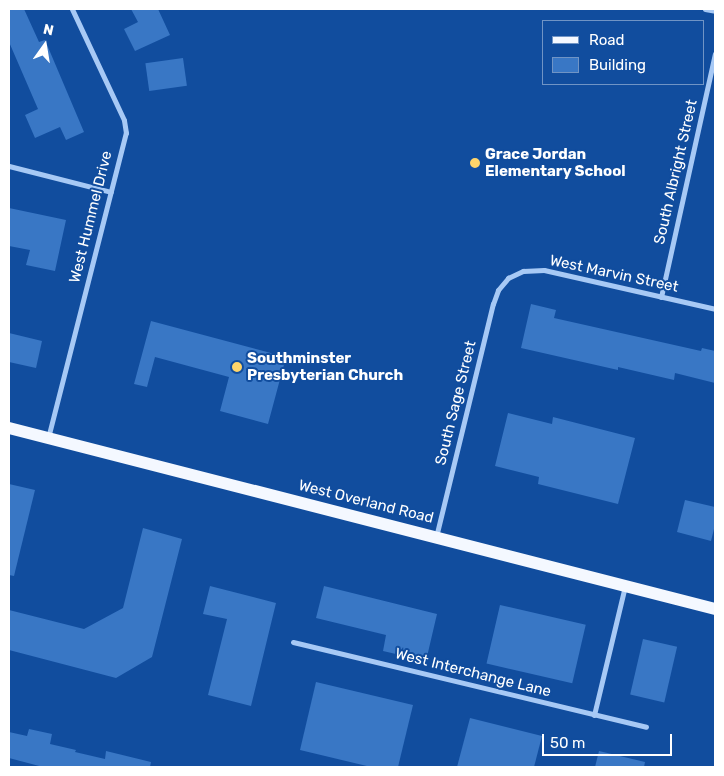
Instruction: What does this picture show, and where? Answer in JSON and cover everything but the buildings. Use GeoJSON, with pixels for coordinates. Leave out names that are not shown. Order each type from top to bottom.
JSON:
{"type":"FeatureCollection","features":[{"type":"Feature","properties":{"kind":"main road","name":"West Overland Road"},"geometry":{"type":"LineString","coordinates":[[9,428],[715,609]]}},
{"type":"Feature","properties":{"kind":"street","name":"West Hummel Drive"},"geometry":{"type":"LineString","coordinates":[[48,438],[126,133],[124,120],[72,9]]}},
{"type":"Feature","properties":{"kind":"street"},"geometry":{"type":"LineString","coordinates":[[705,9],[715,11]]}},
{"type":"Feature","properties":{"kind":"street","name":"South Albright Street"},"geometry":{"type":"LineString","coordinates":[[661,297],[715,54]]}},
{"type":"Feature","properties":{"kind":"street"},"geometry":{"type":"LineString","coordinates":[[9,166],[110,192]]}},
{"type":"Feature","properties":{"kind":"street","name":"West Marvin Street"},"geometry":{"type":"LineString","coordinates":[[508,278],[523,271],[544,270],[715,309]]}},
{"type":"Feature","properties":{"kind":"street","name":"South Sage Street"},"geometry":{"type":"LineString","coordinates":[[436,537],[493,304],[498,290],[508,278]]}},
{"type":"Feature","properties":{"kind":"street"},"geometry":{"type":"LineString","coordinates":[[594,715],[625,586]]}},
{"type":"Feature","properties":{"kind":"street","name":"West Interchange Lane"},"geometry":{"type":"LineString","coordinates":[[293,642],[646,727]]}},
{"type":"Feature","properties":{"kind":"place","name":"Grace Jordan Elementary School"},"geometry":{"type":"Point","coordinates":[475,163]}},
{"type":"Feature","properties":{"kind":"place","name":"Southminster Presbyterian Church"},"geometry":{"type":"Point","coordinates":[237,367]}}]}
